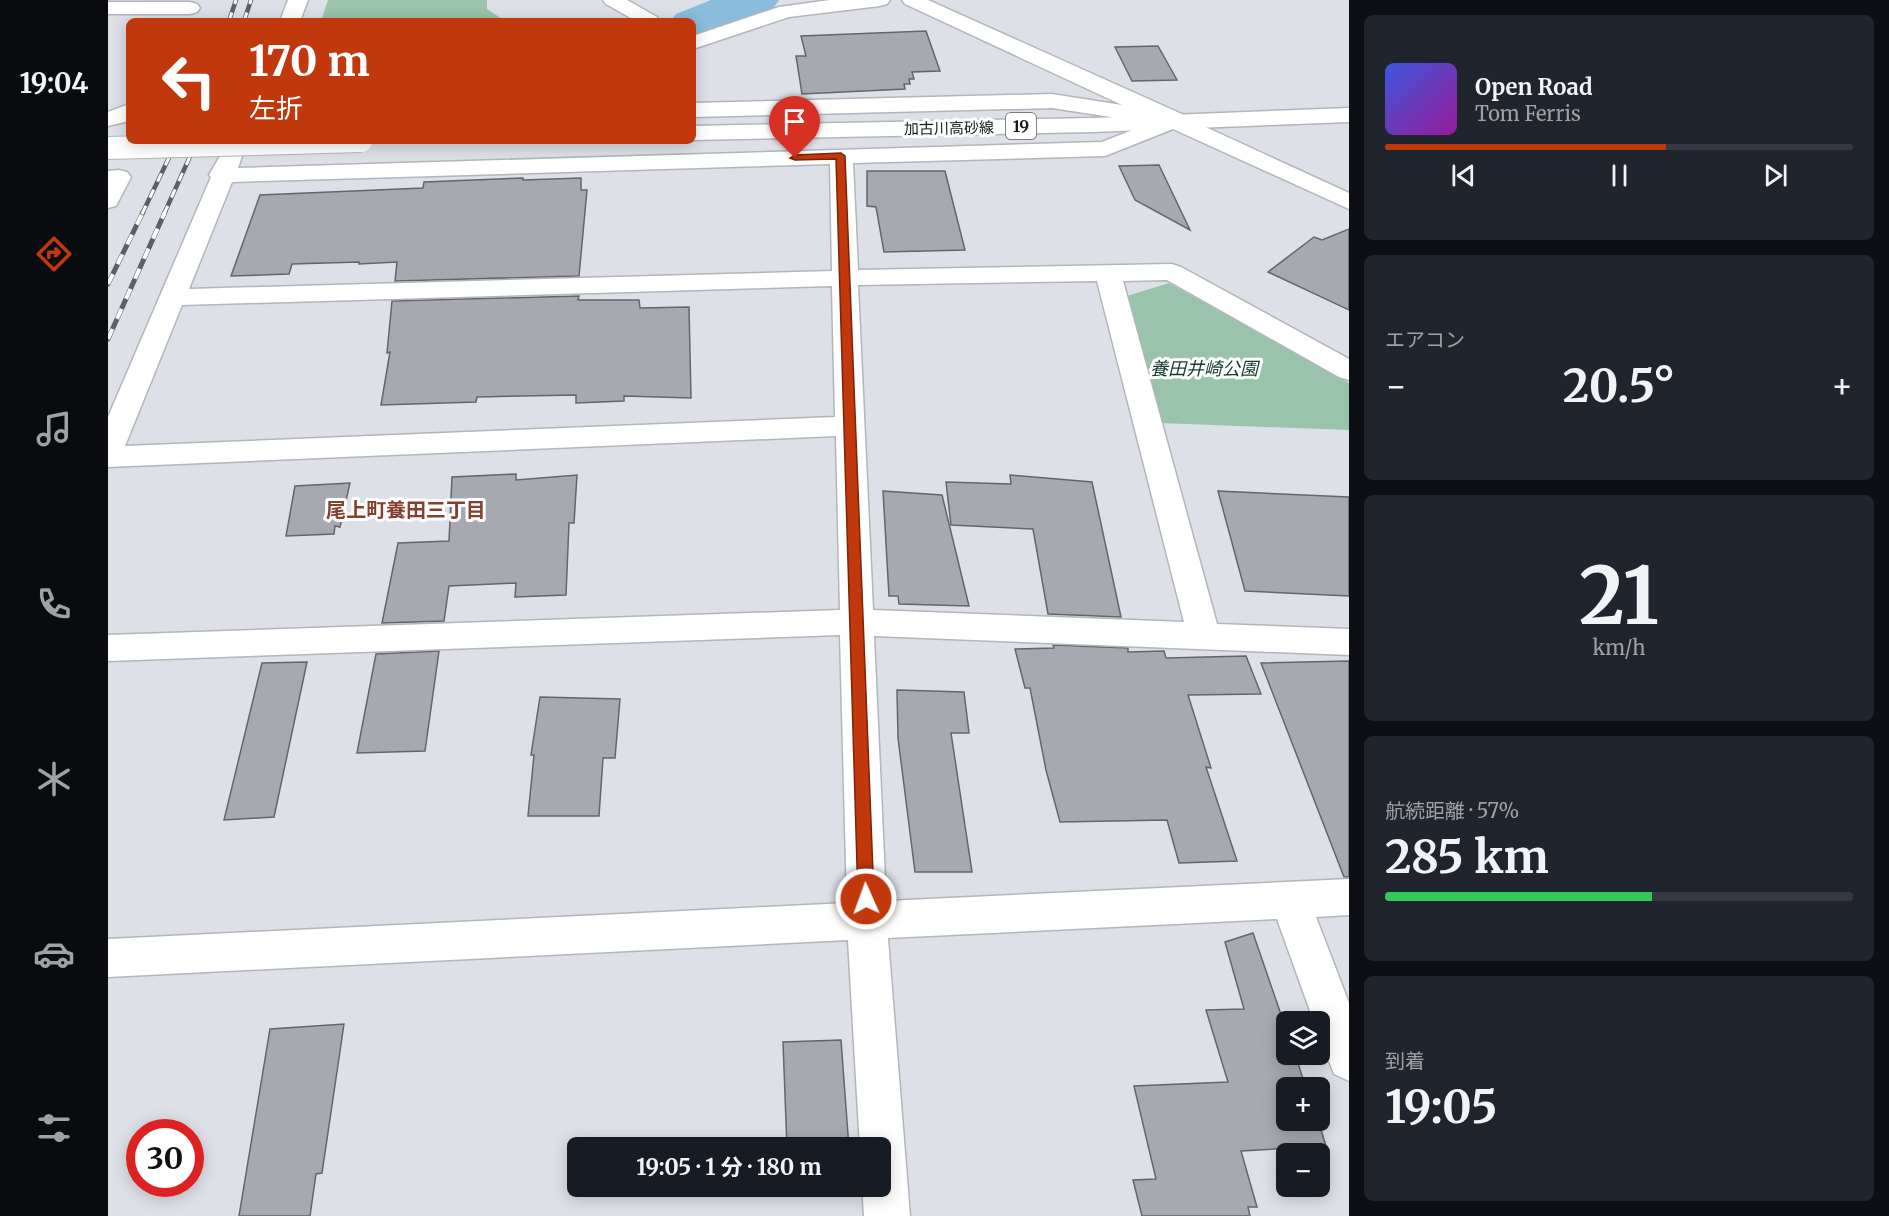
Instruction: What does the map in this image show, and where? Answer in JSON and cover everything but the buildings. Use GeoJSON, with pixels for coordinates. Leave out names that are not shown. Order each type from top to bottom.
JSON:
{"type":"FeatureCollection","features":[{"type":"Feature","properties":{"kind":"street"},"geometry":{"type":"LineString","coordinates":[[291,18],[298,0]]}},
{"type":"Feature","properties":{"kind":"street"},"geometry":{"type":"LineString","coordinates":[[613,0],[645,18]]}},
{"type":"Feature","properties":{"kind":"street"},"geometry":{"type":"LineString","coordinates":[[696,42],[786,11],[880,0]]}},
{"type":"Feature","properties":{"kind":"street"},"geometry":{"type":"LineString","coordinates":[[912,0],[1176,120],[1349,202]]}},
{"type":"Feature","properties":{"kind":"street"},"geometry":{"type":"LineString","coordinates":[[108,8],[189,10]]}},
{"type":"Feature","properties":{"kind":"street"},"geometry":{"type":"LineString","coordinates":[[696,110],[1053,101],[1176,120]]}},
{"type":"Feature","properties":{"kind":"street"},"geometry":{"type":"LineString","coordinates":[[108,119],[126,113]]}},
{"type":"Feature","properties":{"kind":"street","name":"加古川高砂線"},"geometry":{"type":"LineString","coordinates":[[696,133],[1093,125],[1349,115]]}},
{"type":"Feature","properties":{"kind":"street"},"geometry":{"type":"LineString","coordinates":[[221,175],[1105,149],[1176,120]]}},
{"type":"Feature","properties":{"kind":"street"},"geometry":{"type":"LineString","coordinates":[[108,452],[221,175],[237,144]]}},
{"type":"Feature","properties":{"kind":"street"},"geometry":{"type":"LineString","coordinates":[[108,148],[253,144]]}},
{"type":"Feature","properties":{"kind":"street"},"geometry":{"type":"LineString","coordinates":[[841,156],[867,922],[887,1216]]}},
{"type":"Feature","properties":{"kind":"street"},"geometry":{"type":"LineString","coordinates":[[108,201],[112,180]]}},
{"type":"Feature","properties":{"kind":"street"},"geometry":{"type":"LineString","coordinates":[[171,297],[845,278],[1172,272],[1349,371]]}},
{"type":"Feature","properties":{"kind":"street"},"geometry":{"type":"LineString","coordinates":[[1108,273],[1204,636]]}},
{"type":"Feature","properties":{"kind":"street"},"geometry":{"type":"LineString","coordinates":[[108,457],[849,426]]}},
{"type":"Feature","properties":{"kind":"street"},"geometry":{"type":"LineString","coordinates":[[108,648],[856,621],[1349,642]]}},
{"type":"Feature","properties":{"kind":"street"},"geometry":{"type":"LineString","coordinates":[[108,958],[1349,897]]}},
{"type":"Feature","properties":{"kind":"street"},"geometry":{"type":"LineString","coordinates":[[1290,900],[1349,1059]]}},
{"type":"Feature","properties":{"kind":"green space"},"geometry":{"type":"Polygon","coordinates":[[[328,0],[487,0],[487,9],[500,18],[322,18],[328,0]]]}},
{"type":"Feature","properties":{"kind":"green space","name":"養田井崎公園"},"geometry":{"type":"Polygon","coordinates":[[[1169,283],[1349,383],[1349,430],[1160,423],[1127,296],[1169,283]]]}},
{"type":"Feature","properties":{"kind":"waterway"},"geometry":{"type":"LineString","coordinates":[[696,23],[755,0]]}},
{"type":"Feature","properties":{"kind":"railway"},"geometry":{"type":"LineString","coordinates":[[230,18],[236,0]]}},
{"type":"Feature","properties":{"kind":"railway"},"geometry":{"type":"LineString","coordinates":[[245,18],[251,0]]}},
{"type":"Feature","properties":{"kind":"railway"},"geometry":{"type":"LineString","coordinates":[[142,214],[176,144]]}},
{"type":"Feature","properties":{"kind":"railway"},"geometry":{"type":"LineString","coordinates":[[164,214],[196,144]]}},
{"type":"Feature","properties":{"kind":"railway"},"geometry":{"type":"LineString","coordinates":[[108,284],[143,212]]}},
{"type":"Feature","properties":{"kind":"railway"},"geometry":{"type":"LineString","coordinates":[[108,339],[165,212]]}},
{"type":"Feature","properties":{"kind":"district","name":"尾上町養田三丁目"},"geometry":{"type":"Point","coordinates":[406,509]}},
{"type":"Feature","properties":{"kind":"route"},"geometry":{"type":"LineString","coordinates":[[795,158],[841,156],[866,899]]}}]}
